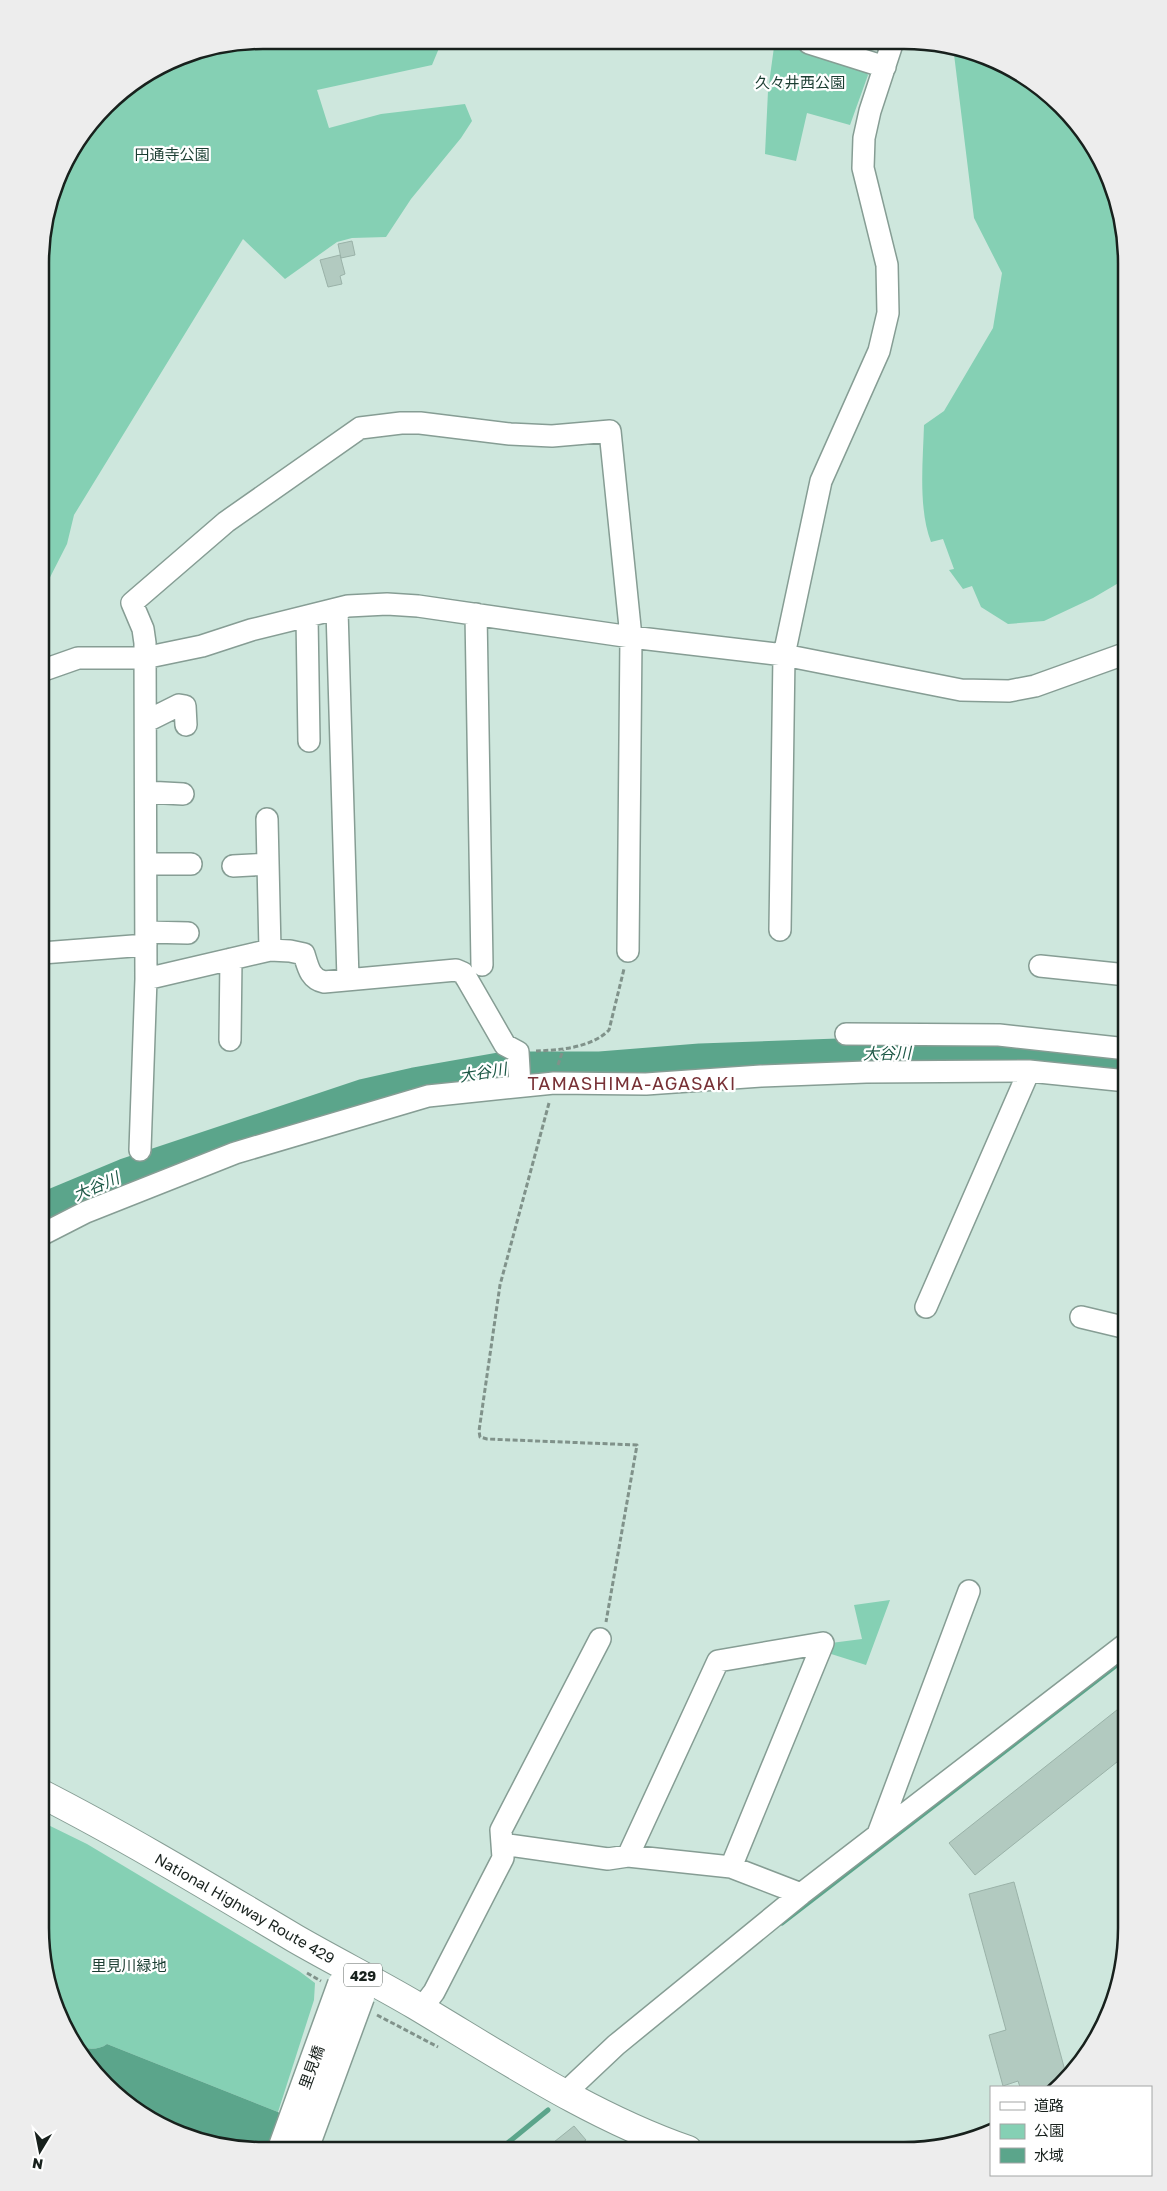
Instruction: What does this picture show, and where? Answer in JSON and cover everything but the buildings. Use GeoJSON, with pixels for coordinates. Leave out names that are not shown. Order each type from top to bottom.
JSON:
{"type":"FeatureCollection","features":[{"type":"Feature","properties":{"kind":"highway","name":"National Highway Route 429"},"geometry":{"type":"LineString","coordinates":[[49,1798],[144,1850],[309,1946],[371,1979],[564,2094],[612,2120],[668,2142]]}},
{"type":"Feature","properties":{"kind":"street"},"geometry":{"type":"LineString","coordinates":[[828,49],[884,67]]}},
{"type":"Feature","properties":{"kind":"street"},"geometry":{"type":"LineString","coordinates":[[780,930],[784,654],[821,481],[879,351],[888,313],[887,265],[863,168],[864,138],[870,111],[890,49]]}},
{"type":"Feature","properties":{"kind":"street"},"geometry":{"type":"LineString","coordinates":[[140,1150],[146,979],[147,721],[145,643],[143,629],[132,603],[226,522],[360,428],[401,423],[420,423],[510,434],[552,436],[610,431],[631,637],[628,951]]}},
{"type":"Feature","properties":{"kind":"street"},"geometry":{"type":"LineString","coordinates":[[49,667],[78,658],[144,658],[202,646],[251,630],[360,604],[418,606],[631,637],[784,654],[961,690],[1009,691],[1034,686],[1118,656]]}},
{"type":"Feature","properties":{"kind":"street"},"geometry":{"type":"LineString","coordinates":[[337,610],[348,979]]}},
{"type":"Feature","properties":{"kind":"street"},"geometry":{"type":"LineString","coordinates":[[476,614],[482,965]]}},
{"type":"Feature","properties":{"kind":"street"},"geometry":{"type":"LineString","coordinates":[[307,617],[309,741]]}},
{"type":"Feature","properties":{"kind":"street"},"geometry":{"type":"LineString","coordinates":[[147,721],[179,705],[185,706],[186,726]]}},
{"type":"Feature","properties":{"kind":"street"},"geometry":{"type":"LineString","coordinates":[[146,792],[184,794]]}},
{"type":"Feature","properties":{"kind":"street"},"geometry":{"type":"LineString","coordinates":[[267,818],[270,950]]}},
{"type":"Feature","properties":{"kind":"street"},"geometry":{"type":"LineString","coordinates":[[146,864],[191,864]]}},
{"type":"Feature","properties":{"kind":"street"},"geometry":{"type":"LineString","coordinates":[[234,866],[268,864]]}},
{"type":"Feature","properties":{"kind":"street"},"geometry":{"type":"LineString","coordinates":[[49,952],[188,933]]}},
{"type":"Feature","properties":{"kind":"street"},"geometry":{"type":"LineString","coordinates":[[146,979],[270,950],[304,954],[310,972],[316,980],[324,982],[456,970],[463,973],[467,979],[505,1045],[518,1052],[520,1086]]}},
{"type":"Feature","properties":{"kind":"street"},"geometry":{"type":"LineString","coordinates":[[230,1040],[231,959]]}},
{"type":"Feature","properties":{"kind":"street"},"geometry":{"type":"LineString","coordinates":[[1040,966],[1118,974]]}},
{"type":"Feature","properties":{"kind":"street"},"geometry":{"type":"LineString","coordinates":[[846,1034],[999,1035],[1118,1048]]}},
{"type":"Feature","properties":{"kind":"street"},"geometry":{"type":"LineString","coordinates":[[49,1231],[86,1212],[235,1153],[428,1096],[554,1083],[646,1084],[857,1072],[1029,1071],[1118,1080]]}},
{"type":"Feature","properties":{"kind":"street"},"geometry":{"type":"LineString","coordinates":[[926,1307],[1029,1071]]}},
{"type":"Feature","properties":{"kind":"street"},"geometry":{"type":"LineString","coordinates":[[1081,1317],[1118,1326]]}},
{"type":"Feature","properties":{"kind":"street"},"geometry":{"type":"LineString","coordinates":[[878,1835],[969,1592]]}},
{"type":"Feature","properties":{"kind":"street"},"geometry":{"type":"LineString","coordinates":[[421,2009],[434,1992],[503,1858],[501,1830],[600,1639]]}},
{"type":"Feature","properties":{"kind":"street"},"geometry":{"type":"LineString","coordinates":[[628,1856],[718,1661],[823,1643],[731,1868]]}},
{"type":"Feature","properties":{"kind":"street"},"geometry":{"type":"LineString","coordinates":[[564,2094],[616,2045],[801,1894],[1118,1650]]}},
{"type":"Feature","properties":{"kind":"street"},"geometry":{"type":"LineString","coordinates":[[502,1844],[608,1859],[628,1856],[731,1868],[801,1894]]}},
{"type":"Feature","properties":{"kind":"street","name":"里見橋"},"geometry":{"type":"LineString","coordinates":[[284,2142],[351,1990],[306,2142]]}},
{"type":"Feature","properties":{"kind":"path"},"geometry":{"type":"LineString","coordinates":[[518,1052],[564,1050],[594,1042],[609,1030],[628,951]]}},
{"type":"Feature","properties":{"kind":"path"},"geometry":{"type":"LineString","coordinates":[[560,1056],[564,1050]]}},
{"type":"Feature","properties":{"kind":"path"},"geometry":{"type":"LineString","coordinates":[[554,1083],[500,1285],[479,1431],[480,1437],[487,1439],[637,1445],[609,1614],[600,1639]]}},
{"type":"Feature","properties":{"kind":"green space","name":"円通寺公園"},"geometry":{"type":"Polygon","coordinates":[[[249,49],[439,49],[432,65],[317,90],[329,128],[381,114],[465,104],[472,121],[461,138],[411,199],[386,237],[352,238],[337,242],[285,279],[243,239],[74,515],[67,544],[49,579],[49,249],[53,221],[60,194],[77,156],[93,132],[111,111],[132,93],[156,77],[181,65],[207,56],[249,49]]]}},
{"type":"Feature","properties":{"kind":"green space","name":"久々井西公園"},"geometry":{"type":"Polygon","coordinates":[[[774,49],[802,49],[865,70],[868,75],[850,125],[807,113],[796,161],[765,154],[768,91],[774,49]]]}},
{"type":"Feature","properties":{"kind":"green space"},"geometry":{"type":"Polygon","coordinates":[[[954,55],[986,65],[1011,77],[1035,93],[1056,111],[1074,132],[1090,156],[1107,194],[1114,221],[1118,249],[1118,583],[1093,598],[1044,621],[1008,624],[981,607],[972,586],[963,589],[949,570],[954,569],[943,539],[931,542],[924,514],[922,484],[924,425],[944,411],[993,328],[1002,273],[974,218],[954,55]]]}},
{"type":"Feature","properties":{"kind":"green space"},"geometry":{"type":"Polygon","coordinates":[[[890,1600],[866,1665],[828,1653],[831,1643],[862,1639],[854,1605],[890,1600]]]}},
{"type":"Feature","properties":{"kind":"green space","name":"里見川緑地"},"geometry":{"type":"Polygon","coordinates":[[[49,1825],[87,1844],[299,1971],[315,1983],[314,2000],[278,2112],[107,2044],[91,2049],[86,2048],[71,2023],[60,1997],[53,1970],[49,1942],[49,1825]]]}},
{"type":"Feature","properties":{"kind":"water"},"geometry":{"type":"Polygon","coordinates":[[[107,2044],[278,2112],[319,2142],[249,2142],[207,2135],[181,2126],[156,2114],[132,2098],[111,2080],[86,2048],[107,2044]]]}},
{"type":"Feature","properties":{"kind":"waterway","name":"大谷川"},"geometry":{"type":"LineString","coordinates":[[49,1206],[125,1174],[365,1094],[414,1083],[505,1067],[600,1067],[700,1059],[893,1052],[999,1055],[1118,1064]]}},
{"type":"Feature","properties":{"kind":"waterway"},"geometry":{"type":"LineString","coordinates":[[782,1923],[1118,1664]]}},
{"type":"Feature","properties":{"kind":"waterway"},"geometry":{"type":"LineString","coordinates":[[509,2142],[548,2110]]}},
{"type":"Feature","properties":{"kind":"district","name":"TAMASHIMA-AGASAKI"},"geometry":{"type":"Point","coordinates":[632,1083]}}]}
